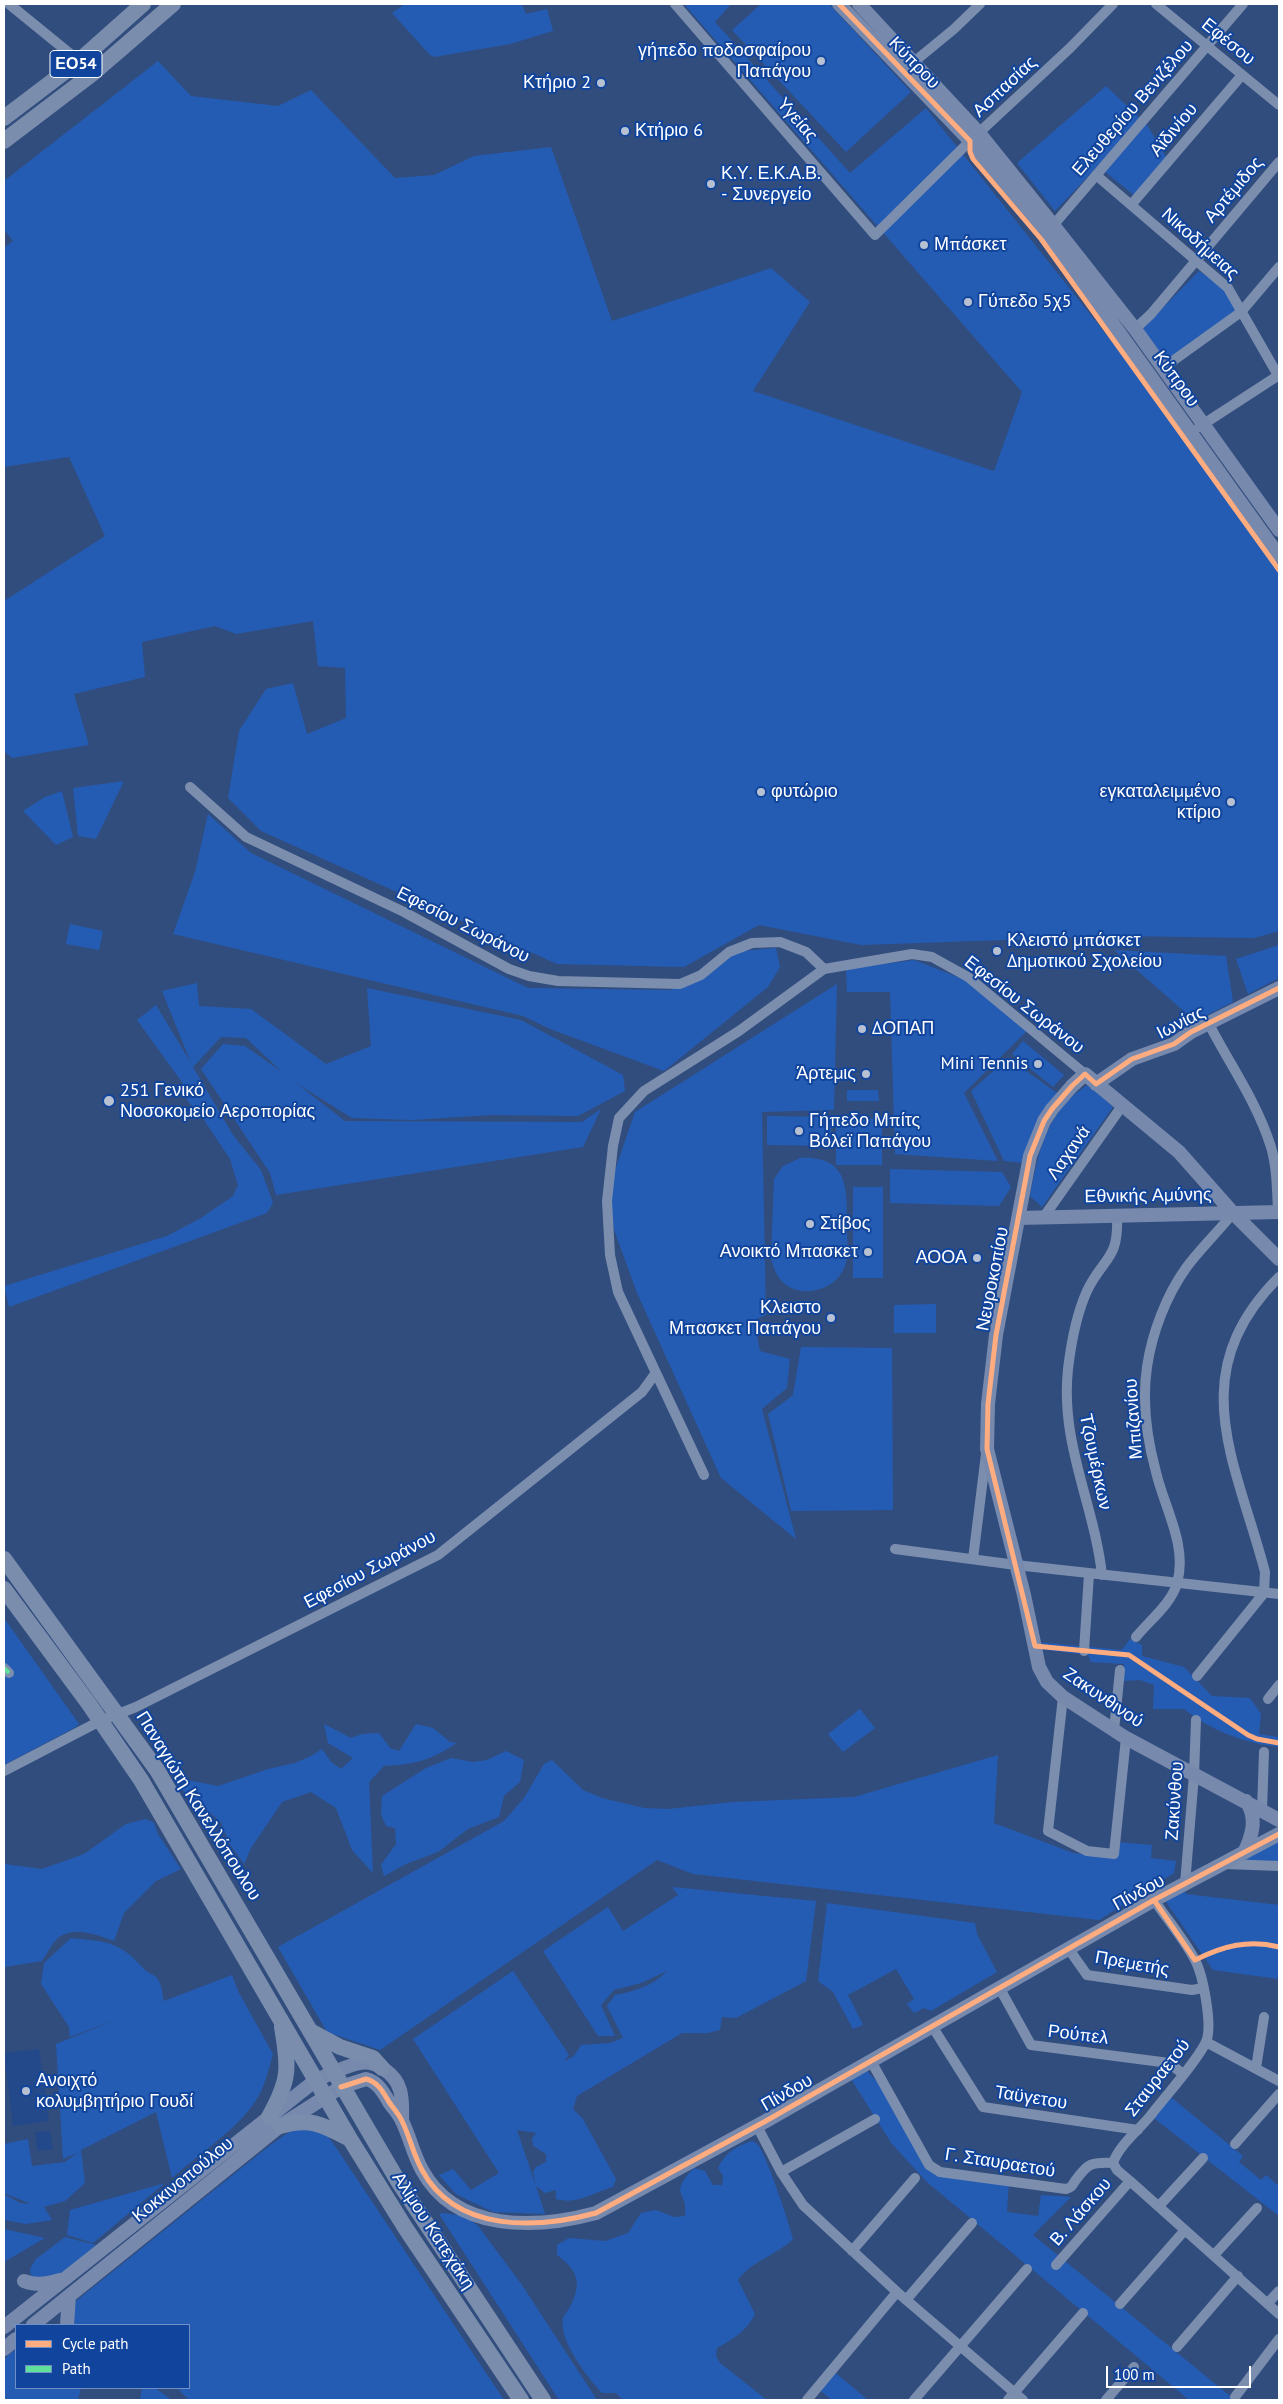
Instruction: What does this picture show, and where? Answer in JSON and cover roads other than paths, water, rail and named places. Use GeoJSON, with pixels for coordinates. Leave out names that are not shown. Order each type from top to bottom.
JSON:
{"type":"FeatureCollection","features":[{"type":"Feature","properties":{"kind":"main road","name":"ΕΟ54"},"geometry":{"type":"LineString","coordinates":[[4,118],[80,61],[143,4]]}},
{"type":"Feature","properties":{"kind":"main road","name":"ΕΟ54"},"geometry":{"type":"LineString","coordinates":[[4,141],[92,74],[172,4]]}},
{"type":"Feature","properties":{"kind":"main road","name":"Παναγιώτη Κανελλόπουλου"},"geometry":{"type":"LineString","coordinates":[[4,1559],[157,1770],[337,2080]]}},
{"type":"Feature","properties":{"kind":"main road","name":"Παναγιώτη Κανελλόπουλου"},"geometry":{"type":"LineString","coordinates":[[4,1589],[141,1780],[316,2080]]}},
{"type":"Feature","properties":{"kind":"main road"},"geometry":{"type":"LineString","coordinates":[[281,2018],[287,2060],[287,2076],[274,2121],[314,2122],[350,2139]]}},
{"type":"Feature","properties":{"kind":"main road"},"geometry":{"type":"LineString","coordinates":[[310,2031],[340,2047],[373,2058],[382,2068]]}},
{"type":"Feature","properties":{"kind":"main road","name":"Αλίμου Κατεχάκη"},"geometry":{"type":"LineString","coordinates":[[316,2080],[406,2229],[521,2400]]}},
{"type":"Feature","properties":{"kind":"main road","name":"Αλίμου Κατεχάκη"},"geometry":{"type":"LineString","coordinates":[[337,2080],[398,2181],[544,2400]]}},
{"type":"Feature","properties":{"kind":"street"},"geometry":{"type":"LineString","coordinates":[[9,4],[80,61]]}},
{"type":"Feature","properties":{"kind":"street","name":"Υγείας"},"geometry":{"type":"LineString","coordinates":[[675,4],[874,235]]}},
{"type":"Feature","properties":{"kind":"street","name":"Κύπρου"},"geometry":{"type":"LineString","coordinates":[[839,4],[904,71],[974,137]]}},
{"type":"Feature","properties":{"kind":"street"},"geometry":{"type":"LineString","coordinates":[[904,71],[954,29],[980,4]]}},
{"type":"Feature","properties":{"kind":"street","name":"Ασπασίας"},"geometry":{"type":"LineString","coordinates":[[874,235],[974,137],[1070,48],[1113,4]]}},
{"type":"Feature","properties":{"kind":"street","name":"Εφέσου"},"geometry":{"type":"LineString","coordinates":[[1156,4],[1279,105]]}},
{"type":"Feature","properties":{"kind":"street","name":"Ελευθερίου Βενιζέλου"},"geometry":{"type":"LineString","coordinates":[[1050,229],[1243,4]]}},
{"type":"Feature","properties":{"kind":"street"},"geometry":{"type":"LineString","coordinates":[[851,17],[862,5]]}},
{"type":"Feature","properties":{"kind":"street","name":"Κύπρου"},"geometry":{"type":"LineString","coordinates":[[862,5],[914,61],[974,137],[1135,329],[1163,368],[1197,429],[1279,556]]}},
{"type":"Feature","properties":{"kind":"street","name":"Αϊδινίου"},"geometry":{"type":"LineString","coordinates":[[1131,205],[1242,75]]}},
{"type":"Feature","properties":{"kind":"street","name":"Αρτέμιδος"},"geometry":{"type":"LineString","coordinates":[[1135,329],[1151,314],[1279,162]]}},
{"type":"Feature","properties":{"kind":"street","name":"Νικοδήμειας"},"geometry":{"type":"LineString","coordinates":[[1096,175],[1228,288],[1279,376]]}},
{"type":"Feature","properties":{"kind":"street","name":"Κύπρου"},"geometry":{"type":"LineString","coordinates":[[1050,229],[1122,338],[1279,530]]}},
{"type":"Feature","properties":{"kind":"street"},"geometry":{"type":"LineString","coordinates":[[1163,368],[1241,312],[1279,268]]}},
{"type":"Feature","properties":{"kind":"street"},"geometry":{"type":"LineString","coordinates":[[1122,338],[1135,329]]}},
{"type":"Feature","properties":{"kind":"street"},"geometry":{"type":"LineString","coordinates":[[1197,429],[1279,376]]}},
{"type":"Feature","properties":{"kind":"street","name":"Εφεσίου Σωράνου"},"geometry":{"type":"LineString","coordinates":[[190,787],[246,837],[404,912],[509,969],[529,976],[558,981],[680,984],[702,975],[729,952],[752,943],[780,942],[806,952],[824,969]]}},
{"type":"Feature","properties":{"kind":"street","name":"Εφεσίου Σωράνου"},"geometry":{"type":"LineString","coordinates":[[704,1475],[618,1292],[610,1255],[607,1201],[613,1146],[619,1118],[644,1091],[739,1031],[824,969],[912,954],[932,957],[968,976],[1091,1079]]}},
{"type":"Feature","properties":{"kind":"street","name":"Ιωνίας"},"geometry":{"type":"LineString","coordinates":[[1091,1079],[1132,1060],[1174,1044],[1279,988]]}},
{"type":"Feature","properties":{"kind":"street"},"geometry":{"type":"LineString","coordinates":[[1209,1024],[1247,1090],[1268,1139],[1276,1170],[1279,1212]]}},
{"type":"Feature","properties":{"kind":"street"},"geometry":{"type":"LineString","coordinates":[[1091,1079],[1179,1152],[1233,1213],[1279,1260]]}},
{"type":"Feature","properties":{"kind":"street","name":"Νευροκοπίου"},"geometry":{"type":"LineString","coordinates":[[1016,1565],[987,1449],[988,1404],[996,1335],[1030,1156],[1044,1121],[1062,1096],[1091,1079]]}},
{"type":"Feature","properties":{"kind":"street","name":"Λαχανά"},"geometry":{"type":"LineString","coordinates":[[1043,1218],[1122,1106]]}},
{"type":"Feature","properties":{"kind":"street","name":"Εθνικής Αμύνης"},"geometry":{"type":"LineString","coordinates":[[1019,1218],[1279,1212]]}},
{"type":"Feature","properties":{"kind":"street","name":"Μπιζανίου"},"geometry":{"type":"LineString","coordinates":[[1177,1583],[1180,1559],[1178,1543],[1156,1472],[1149,1438],[1146,1404],[1147,1367],[1154,1336],[1169,1298],[1186,1268],[1233,1213]]}},
{"type":"Feature","properties":{"kind":"street","name":"Τζουμέρκων"},"geometry":{"type":"LineString","coordinates":[[1102,1575],[1100,1551],[1069,1433],[1066,1401],[1068,1369],[1074,1332],[1087,1291],[1110,1257],[1115,1245],[1118,1234],[1117,1216]]}},
{"type":"Feature","properties":{"kind":"street"},"geometry":{"type":"LineString","coordinates":[[1197,1676],[1264,1593],[1265,1572],[1227,1444],[1223,1414],[1224,1382],[1229,1352],[1242,1323],[1260,1297],[1279,1277]]}},
{"type":"Feature","properties":{"kind":"street","name":"Εφεσίου Σωράνου"},"geometry":{"type":"LineString","coordinates":[[4,1771],[100,1721],[144,1703],[438,1555],[642,1392],[655,1374]]}},
{"type":"Feature","properties":{"kind":"street"},"geometry":{"type":"LineString","coordinates":[[973,1559],[987,1449]]}},
{"type":"Feature","properties":{"kind":"street"},"geometry":{"type":"LineString","coordinates":[[895,1549],[1090,1574],[1279,1594]]}},
{"type":"Feature","properties":{"kind":"street","name":"Ζακυνθινού"},"geometry":{"type":"LineString","coordinates":[[1016,1565],[1039,1667],[1047,1682],[1063,1698],[1126,1738],[1279,1820]]}},
{"type":"Feature","properties":{"kind":"street"},"geometry":{"type":"LineString","coordinates":[[1084,1651],[1090,1574]]}},
{"type":"Feature","properties":{"kind":"street"},"geometry":{"type":"LineString","coordinates":[[1136,1637],[1170,1597],[1177,1583]]}},
{"type":"Feature","properties":{"kind":"street"},"geometry":{"type":"LineString","coordinates":[[1114,1730],[1120,1670]]}},
{"type":"Feature","properties":{"kind":"street"},"geometry":{"type":"LineString","coordinates":[[1268,1699],[1279,1685]]}},
{"type":"Feature","properties":{"kind":"street"},"geometry":{"type":"LineString","coordinates":[[1063,1698],[1048,1831],[1087,1851],[1114,1854],[1126,1738]]}},
{"type":"Feature","properties":{"kind":"street","name":"Ζακύνθου"},"geometry":{"type":"LineString","coordinates":[[1184,1884],[1194,1775],[1196,1720]]}},
{"type":"Feature","properties":{"kind":"street"},"geometry":{"type":"LineString","coordinates":[[1262,1810],[1264,1752]]}},
{"type":"Feature","properties":{"kind":"street"},"geometry":{"type":"LineString","coordinates":[[1244,1853],[1252,1829],[1253,1814],[1246,1801]]}},
{"type":"Feature","properties":{"kind":"street","name":"Πίνδου"},"geometry":{"type":"LineString","coordinates":[[337,2080],[363,2079],[373,2082],[382,2090],[402,2121],[422,2171],[446,2200],[486,2218],[509,2223],[538,2224],[571,2220],[596,2213],[757,2126],[1068,1948],[1279,1834]]}},
{"type":"Feature","properties":{"kind":"street"},"geometry":{"type":"LineString","coordinates":[[1220,1865],[1279,1866]]}},
{"type":"Feature","properties":{"kind":"street","name":"Σταυραετού"},"geometry":{"type":"LineString","coordinates":[[1113,2163],[1116,2155],[1183,2074],[1206,2042],[1209,2032],[1203,1988],[1195,1960],[1154,1900]]}},
{"type":"Feature","properties":{"kind":"street","name":"Πρεμετής"},"geometry":{"type":"LineString","coordinates":[[1068,1948],[1087,1975],[1192,1990],[1203,1988]]}},
{"type":"Feature","properties":{"kind":"street","name":"Ρούπελ"},"geometry":{"type":"LineString","coordinates":[[999,1987],[1031,2045],[1169,2063],[1183,2074]]}},
{"type":"Feature","properties":{"kind":"street"},"geometry":{"type":"LineString","coordinates":[[1256,2068],[1264,2018]]}},
{"type":"Feature","properties":{"kind":"street","name":"Ταϋγετου"},"geometry":{"type":"LineString","coordinates":[[932,2026],[983,2107],[1138,2130]]}},
{"type":"Feature","properties":{"kind":"street"},"geometry":{"type":"LineString","coordinates":[[1206,2042],[1279,2081]]}},
{"type":"Feature","properties":{"kind":"street","name":"Γ. Σταυραετού"},"geometry":{"type":"LineString","coordinates":[[871,2061],[929,2165],[940,2172],[1066,2190],[1071,2188],[1087,2165],[1095,2162],[1113,2163]]}},
{"type":"Feature","properties":{"kind":"street"},"geometry":{"type":"LineString","coordinates":[[337,2080],[361,2063],[371,2063],[382,2068]]}},
{"type":"Feature","properties":{"kind":"street","name":"Πίνδου"},"geometry":{"type":"LineString","coordinates":[[382,2068],[393,2078],[400,2090],[402,2121]]}},
{"type":"Feature","properties":{"kind":"street","name":"Κοκκινοπούλου"},"geometry":{"type":"LineString","coordinates":[[34,2324],[274,2121],[316,2080],[337,2080]]}},
{"type":"Feature","properties":{"kind":"street","name":"Κοκκινοπούλου"},"geometry":{"type":"LineString","coordinates":[[4,2327],[65,2278],[274,2121],[326,2096],[337,2080]]}},
{"type":"Feature","properties":{"kind":"street"},"geometry":{"type":"LineString","coordinates":[[1235,2144],[1279,2094]]}},
{"type":"Feature","properties":{"kind":"street"},"geometry":{"type":"LineString","coordinates":[[780,2172],[875,2119]]}},
{"type":"Feature","properties":{"kind":"street"},"geometry":{"type":"LineString","coordinates":[[757,2126],[780,2172],[803,2205],[1011,2396],[1023,2400]]}},
{"type":"Feature","properties":{"kind":"street"},"geometry":{"type":"LineString","coordinates":[[1159,2206],[1203,2158]]}},
{"type":"Feature","properties":{"kind":"street","name":"Β. Λάσκου"},"geometry":{"type":"LineString","coordinates":[[1113,2163],[1130,2181],[1279,2314]]}},
{"type":"Feature","properties":{"kind":"street"},"geometry":{"type":"LineString","coordinates":[[852,2251],[915,2178]]}},
{"type":"Feature","properties":{"kind":"street","name":"Β. Λάσκου"},"geometry":{"type":"LineString","coordinates":[[1056,2265],[1130,2181]]}},
{"type":"Feature","properties":{"kind":"street"},"geometry":{"type":"LineString","coordinates":[[1214,2255],[1257,2208]]}},
{"type":"Feature","properties":{"kind":"street"},"geometry":{"type":"LineString","coordinates":[[906,2300],[972,2223]]}},
{"type":"Feature","properties":{"kind":"street"},"geometry":{"type":"LineString","coordinates":[[1120,2304],[1185,2230]]}},
{"type":"Feature","properties":{"kind":"street"},"geometry":{"type":"LineString","coordinates":[[914,2400],[1028,2269]]}},
{"type":"Feature","properties":{"kind":"street"},"geometry":{"type":"LineString","coordinates":[[1177,2347],[1238,2276]]}},
{"type":"Feature","properties":{"kind":"street"},"geometry":{"type":"LineString","coordinates":[[24,2281],[38,2284],[51,2283],[65,2278]]}},
{"type":"Feature","properties":{"kind":"street"},"geometry":{"type":"LineString","coordinates":[[1268,2303],[1279,2291]]}},
{"type":"Feature","properties":{"kind":"street"},"geometry":{"type":"LineString","coordinates":[[806,2400],[897,2292]]}},
{"type":"Feature","properties":{"kind":"street"},"geometry":{"type":"LineString","coordinates":[[67,2324],[69,2296]]}},
{"type":"Feature","properties":{"kind":"street"},"geometry":{"type":"LineString","coordinates":[[1011,2396],[1083,2313]]}},
{"type":"Feature","properties":{"kind":"street"},"geometry":{"type":"LineString","coordinates":[[1235,2397],[1279,2339]]}},
{"type":"Feature","properties":{"kind":"street"},"geometry":{"type":"LineString","coordinates":[[4,2349],[15,2340]]}},
{"type":"Feature","properties":{"kind":"street"},"geometry":{"type":"LineString","coordinates":[[1106,2400],[1134,2367]]}},
{"type":"Feature","properties":{"kind":"place","name":"γήπεδο ποδοσφαίρου Παπάγου"},"geometry":{"type":"Point","coordinates":[821,61]}},
{"type":"Feature","properties":{"kind":"place","name":"Κτήριο 2"},"geometry":{"type":"Point","coordinates":[601,83]}},
{"type":"Feature","properties":{"kind":"place","name":"Κτήριο 6"},"geometry":{"type":"Point","coordinates":[625,131]}},
{"type":"Feature","properties":{"kind":"place","name":"Κ.Υ. Ε.Κ.Α.Β. - Συνεργείο"},"geometry":{"type":"Point","coordinates":[711,184]}},
{"type":"Feature","properties":{"kind":"place","name":"Μπάσκετ"},"geometry":{"type":"Point","coordinates":[924,245]}},
{"type":"Feature","properties":{"kind":"place","name":"Γύπεδο 5χ5"},"geometry":{"type":"Point","coordinates":[968,302]}},
{"type":"Feature","properties":{"kind":"place","name":"φυτώριο"},"geometry":{"type":"Point","coordinates":[761,792]}},
{"type":"Feature","properties":{"kind":"place","name":"εγκαταλειμμένο κτίριο"},"geometry":{"type":"Point","coordinates":[1231,802]}},
{"type":"Feature","properties":{"kind":"place","name":"Κλειστό μπάσκετ Δημοτικού Σχολείου"},"geometry":{"type":"Point","coordinates":[997,951]}},
{"type":"Feature","properties":{"kind":"place","name":"ΔΟΠΑΠ"},"geometry":{"type":"Point","coordinates":[862,1029]}},
{"type":"Feature","properties":{"kind":"place","name":"Mini Tennis"},"geometry":{"type":"Point","coordinates":[1038,1064]}},
{"type":"Feature","properties":{"kind":"place","name":"Άρτεμις"},"geometry":{"type":"Point","coordinates":[866,1074]}},
{"type":"Feature","properties":{"kind":"place","name":"251 Γενικό Νοσοκομείο Αεροπορίας"},"geometry":{"type":"Point","coordinates":[109,1101]}},
{"type":"Feature","properties":{"kind":"place","name":"Γήπεδο Μπίτς Βόλεϊ Παπάγου"},"geometry":{"type":"Point","coordinates":[799,1131]}},
{"type":"Feature","properties":{"kind":"place","name":"Στίβος"},"geometry":{"type":"Point","coordinates":[810,1224]}},
{"type":"Feature","properties":{"kind":"place","name":"Ανοικτό Μπασκετ"},"geometry":{"type":"Point","coordinates":[868,1252]}},
{"type":"Feature","properties":{"kind":"place","name":"ΑΟΟΑ"},"geometry":{"type":"Point","coordinates":[977,1258]}},
{"type":"Feature","properties":{"kind":"place","name":"Κλειστο Μπασκετ Παπάγου"},"geometry":{"type":"Point","coordinates":[831,1318]}},
{"type":"Feature","properties":{"kind":"place","name":"Ανοιχτό κολυμβητήριο Γουδί"},"geometry":{"type":"Point","coordinates":[26,2091]}}]}
